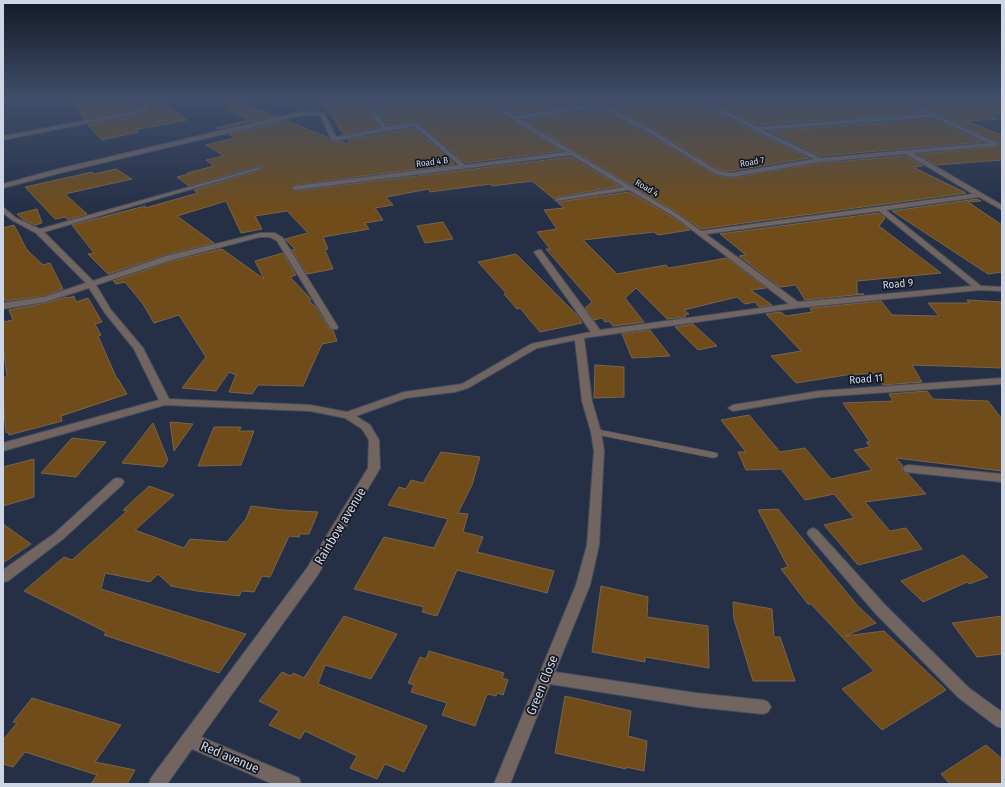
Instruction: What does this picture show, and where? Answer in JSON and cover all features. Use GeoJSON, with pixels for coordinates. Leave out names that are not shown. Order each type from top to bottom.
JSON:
{"type":"FeatureCollection","features":[{"type":"Feature","properties":{"kind":"street"},"geometry":{"type":"LineString","coordinates":[[3,138],[21,135]]}},
{"type":"Feature","properties":{"kind":"street"},"geometry":{"type":"LineString","coordinates":[[3,186],[58,171],[209,135]]}},
{"type":"Feature","properties":{"kind":"street"},"geometry":{"type":"LineString","coordinates":[[332,135],[334,139],[354,135]]}},
{"type":"Feature","properties":{"kind":"street"},"geometry":{"type":"LineString","coordinates":[[429,135],[464,166]]}},
{"type":"Feature","properties":{"kind":"street","name":"Road 4"},"geometry":{"type":"LineString","coordinates":[[541,135],[677,216],[796,305]]}},
{"type":"Feature","properties":{"kind":"street","name":"Road 7"},"geometry":{"type":"LineString","coordinates":[[656,135],[716,172],[731,175],[820,160],[996,144]]}},
{"type":"Feature","properties":{"kind":"street"},"geometry":{"type":"LineString","coordinates":[[766,135],[820,160]]}},
{"type":"Feature","properties":{"kind":"street"},"geometry":{"type":"LineString","coordinates":[[976,135],[1002,147]]}},
{"type":"Feature","properties":{"kind":"street"},"geometry":{"type":"LineString","coordinates":[[907,152],[1002,208]]}},
{"type":"Feature","properties":{"kind":"street","name":"Road 4 B"},"geometry":{"type":"LineString","coordinates":[[295,188],[464,166],[572,154]]}},
{"type":"Feature","properties":{"kind":"street"},"geometry":{"type":"LineString","coordinates":[[39,231],[258,168]]}},
{"type":"Feature","properties":{"kind":"street"},"geometry":{"type":"LineString","coordinates":[[558,200],[629,188]]}},
{"type":"Feature","properties":{"kind":"street"},"geometry":{"type":"LineString","coordinates":[[700,233],[979,195]]}},
{"type":"Feature","properties":{"kind":"street"},"geometry":{"type":"LineString","coordinates":[[3,209],[14,219],[39,231],[91,284],[108,311],[138,348],[165,402]]}},
{"type":"Feature","properties":{"kind":"street"},"geometry":{"type":"LineString","coordinates":[[881,209],[978,288]]}},
{"type":"Feature","properties":{"kind":"street"},"geometry":{"type":"LineString","coordinates":[[3,222],[14,219]]}},
{"type":"Feature","properties":{"kind":"street"},"geometry":{"type":"LineString","coordinates":[[3,306],[45,299],[170,258],[260,235],[272,234],[280,240],[334,327]]}},
{"type":"Feature","properties":{"kind":"street"},"geometry":{"type":"LineString","coordinates":[[538,252],[556,280],[597,333]]}},
{"type":"Feature","properties":{"kind":"street","name":"Road 9"},"geometry":{"type":"LineString","coordinates":[[348,416],[404,395],[455,389],[465,386],[534,346],[579,336],[796,305],[978,288],[1002,289]]}},
{"type":"Feature","properties":{"kind":"street","name":"Green Close"},"geometry":{"type":"LineString","coordinates":[[502,784],[583,585],[593,545],[596,520],[599,451],[588,401],[579,336]]}},
{"type":"Feature","properties":{"kind":"street","name":"Road 11"},"geometry":{"type":"LineString","coordinates":[[733,408],[819,394],[1002,382]]}},
{"type":"Feature","properties":{"kind":"street","name":"Rainbow avenue"},"geometry":{"type":"LineString","coordinates":[[3,447],[165,402],[310,408],[348,416],[366,427],[374,440],[374,468],[312,572],[157,784]]}},
{"type":"Feature","properties":{"kind":"street"},"geometry":{"type":"LineString","coordinates":[[909,469],[1002,478]]}},
{"type":"Feature","properties":{"kind":"street"},"geometry":{"type":"LineString","coordinates":[[3,577],[59,536],[118,482]]}},
{"type":"Feature","properties":{"kind":"street"},"geometry":{"type":"LineString","coordinates":[[813,533],[892,621],[964,693],[1002,721]]}},
{"type":"Feature","properties":{"kind":"street"},"geometry":{"type":"LineString","coordinates":[[545,677],[696,700],[763,707]]}},
{"type":"Feature","properties":{"kind":"street","name":"Red avenue"},"geometry":{"type":"LineString","coordinates":[[190,740],[293,784]]}},
{"type":"Feature","properties":{"kind":"lane"},"geometry":{"type":"LineString","coordinates":[[596,432],[714,455]]}},
{"type":"Feature","properties":{"kind":"building"},"geometry":{"type":"Polygon","coordinates":[[[97,135],[126,135],[102,140],[97,135]]]}},
{"type":"Feature","properties":{"kind":"building"},"geometry":{"type":"Polygon","coordinates":[[[230,135],[322,135],[328,137],[333,142],[340,141],[350,145],[347,140],[376,135],[422,135],[455,164],[295,185],[291,188],[295,191],[571,157],[620,186],[554,199],[532,181],[492,186],[490,184],[430,192],[429,189],[386,197],[393,205],[375,208],[383,220],[365,223],[369,229],[323,237],[328,249],[325,250],[333,269],[307,274],[292,250],[295,249],[285,239],[308,233],[287,211],[255,216],[262,229],[241,233],[226,201],[177,216],[214,243],[166,255],[108,274],[88,254],[94,253],[72,225],[145,206],[145,208],[198,193],[194,190],[260,170],[262,167],[260,166],[189,186],[177,177],[214,166],[206,160],[224,156],[206,145],[235,138],[230,135]]]}},
{"type":"Feature","properties":{"kind":"building"},"geometry":{"type":"Polygon","coordinates":[[[433,135],[536,135],[562,151],[465,163],[433,135]]]}},
{"type":"Feature","properties":{"kind":"building"},"geometry":{"type":"Polygon","coordinates":[[[548,135],[650,135],[716,175],[731,178],[820,163],[906,156],[923,166],[913,167],[966,193],[701,229],[680,214],[548,135]]]}},
{"type":"Feature","properties":{"kind":"building"},"geometry":{"type":"Polygon","coordinates":[[[662,135],[760,135],[809,158],[731,171],[719,170],[662,135]]]}},
{"type":"Feature","properties":{"kind":"building"},"geometry":{"type":"Polygon","coordinates":[[[777,135],[967,135],[982,142],[821,156],[777,135]]]}},
{"type":"Feature","properties":{"kind":"building"},"geometry":{"type":"Polygon","coordinates":[[[982,135],[1002,135],[1002,160],[936,165],[918,154],[996,147],[1000,143],[982,135]]]}},
{"type":"Feature","properties":{"kind":"building"},"geometry":{"type":"Polygon","coordinates":[[[116,169],[132,179],[65,194],[87,214],[68,220],[66,217],[55,219],[25,187],[92,172],[94,174],[116,169]]]}},
{"type":"Feature","properties":{"kind":"building"},"geometry":{"type":"Polygon","coordinates":[[[629,192],[674,218],[690,230],[658,235],[654,232],[583,240],[617,274],[666,265],[669,268],[727,258],[766,288],[751,290],[772,305],[759,307],[755,302],[745,304],[737,297],[684,310],[689,314],[684,315],[686,317],[667,319],[636,288],[625,298],[644,322],[613,326],[609,321],[605,322],[602,318],[594,320],[585,308],[592,302],[546,249],[550,249],[537,232],[557,229],[544,210],[564,208],[557,202],[629,192]]]}},
{"type":"Feature","properties":{"kind":"building"},"geometry":{"type":"Polygon","coordinates":[[[977,199],[981,201],[968,202],[1002,225],[1002,272],[988,274],[892,211],[977,199]]]}},
{"type":"Feature","properties":{"kind":"building"},"geometry":{"type":"Polygon","coordinates":[[[37,209],[42,223],[35,225],[24,220],[17,214],[37,209]]]}},
{"type":"Feature","properties":{"kind":"building"},"geometry":{"type":"Polygon","coordinates":[[[879,213],[885,218],[879,226],[941,273],[857,281],[857,294],[864,294],[805,300],[796,285],[780,287],[739,256],[746,255],[720,234],[879,213]]]}},
{"type":"Feature","properties":{"kind":"building"},"geometry":{"type":"Polygon","coordinates":[[[443,222],[453,239],[425,243],[417,226],[443,222]]]}},
{"type":"Feature","properties":{"kind":"building"},"geometry":{"type":"Polygon","coordinates":[[[14,225],[27,250],[43,265],[50,263],[63,289],[44,296],[5,301],[3,295],[3,228],[14,225]]]}},
{"type":"Feature","properties":{"kind":"building"},"geometry":{"type":"Polygon","coordinates":[[[222,249],[264,279],[255,261],[283,253],[296,275],[290,277],[309,297],[311,300],[309,301],[316,307],[330,330],[333,330],[337,341],[322,344],[303,386],[258,385],[252,394],[229,392],[236,375],[229,372],[216,391],[182,388],[206,357],[179,315],[154,323],[143,304],[125,282],[116,284],[113,281],[172,261],[222,249]]]}},
{"type":"Feature","properties":{"kind":"building"},"geometry":{"type":"Polygon","coordinates":[[[516,254],[577,315],[582,323],[540,332],[520,308],[517,309],[504,294],[506,293],[478,262],[516,254]]]}},
{"type":"Feature","properties":{"kind":"building"},"geometry":{"type":"Polygon","coordinates":[[[74,296],[76,302],[88,298],[102,322],[95,324],[101,335],[98,336],[117,379],[127,394],[61,416],[62,421],[9,435],[8,432],[6,433],[4,412],[3,378],[7,376],[3,346],[3,322],[13,320],[9,310],[74,296]]]}},
{"type":"Feature","properties":{"kind":"building"},"geometry":{"type":"Polygon","coordinates":[[[967,300],[1002,302],[1002,368],[912,365],[922,382],[883,385],[876,373],[846,375],[796,383],[771,356],[801,351],[766,314],[781,312],[786,316],[812,312],[810,308],[881,301],[892,315],[939,316],[928,303],[969,303],[967,300]]]}},
{"type":"Feature","properties":{"kind":"building"},"geometry":{"type":"Polygon","coordinates":[[[693,324],[717,346],[698,350],[675,327],[693,324]]]}},
{"type":"Feature","properties":{"kind":"building"},"geometry":{"type":"Polygon","coordinates":[[[650,330],[670,356],[632,358],[622,334],[650,330]]]}},
{"type":"Feature","properties":{"kind":"building"},"geometry":{"type":"Polygon","coordinates":[[[595,365],[624,367],[624,397],[594,398],[595,365]]]}},
{"type":"Feature","properties":{"kind":"building"},"geometry":{"type":"Polygon","coordinates":[[[927,391],[933,399],[988,401],[1002,419],[1002,471],[896,458],[903,466],[902,470],[904,473],[908,474],[926,494],[865,502],[890,531],[906,528],[922,549],[858,565],[824,525],[854,518],[834,494],[805,500],[781,469],[746,470],[738,452],[746,452],[721,420],[749,415],[780,452],[805,448],[831,479],[872,470],[854,450],[870,447],[866,442],[870,442],[843,403],[893,401],[889,394],[927,391]]]}},
{"type":"Feature","properties":{"kind":"building"},"geometry":{"type":"Polygon","coordinates":[[[170,422],[193,424],[174,451],[170,422]]]}},
{"type":"Feature","properties":{"kind":"building"},"geometry":{"type":"Polygon","coordinates":[[[153,423],[168,460],[163,467],[122,463],[153,423]]]}},
{"type":"Feature","properties":{"kind":"building"},"geometry":{"type":"Polygon","coordinates":[[[214,427],[241,427],[239,431],[254,431],[241,465],[198,466],[214,427]]]}},
{"type":"Feature","properties":{"kind":"building"},"geometry":{"type":"Polygon","coordinates":[[[72,438],[106,442],[76,477],[41,473],[72,438]]]}},
{"type":"Feature","properties":{"kind":"building"},"geometry":{"type":"Polygon","coordinates":[[[441,452],[480,457],[472,485],[458,513],[468,514],[463,532],[483,537],[477,552],[554,571],[547,593],[457,570],[437,616],[422,612],[424,607],[354,589],[384,537],[434,548],[448,519],[388,505],[399,487],[406,489],[411,480],[423,483],[441,452]]]}},
{"type":"Feature","properties":{"kind":"building"},"geometry":{"type":"Polygon","coordinates":[[[34,459],[34,497],[3,506],[3,467],[34,459]]]}},
{"type":"Feature","properties":{"kind":"building"},"geometry":{"type":"Polygon","coordinates":[[[149,486],[174,495],[135,530],[184,548],[190,539],[227,542],[246,519],[251,506],[318,512],[309,534],[300,534],[299,537],[289,536],[270,577],[262,576],[254,592],[242,591],[239,596],[197,591],[171,586],[158,574],[150,582],[105,573],[101,589],[246,634],[219,673],[104,635],[106,632],[24,591],[64,557],[72,560],[127,511],[123,510],[149,486]]]}},
{"type":"Feature","properties":{"kind":"building"},"geometry":{"type":"Polygon","coordinates":[[[778,509],[857,605],[876,623],[845,636],[884,631],[946,690],[882,730],[842,689],[874,671],[811,604],[808,604],[781,569],[788,567],[758,510],[778,509]]]}},
{"type":"Feature","properties":{"kind":"building"},"geometry":{"type":"Polygon","coordinates":[[[3,524],[31,544],[3,563],[3,524]]]}},
{"type":"Feature","properties":{"kind":"building"},"geometry":{"type":"Polygon","coordinates":[[[963,555],[988,577],[969,584],[967,582],[923,602],[901,581],[963,555]]]}},
{"type":"Feature","properties":{"kind":"building"},"geometry":{"type":"Polygon","coordinates":[[[601,586],[648,597],[647,617],[708,626],[709,668],[645,657],[645,662],[592,652],[601,586]]]}},
{"type":"Feature","properties":{"kind":"building"},"geometry":{"type":"Polygon","coordinates":[[[733,602],[772,609],[774,637],[780,637],[795,681],[753,681],[734,619],[733,602]]]}},
{"type":"Feature","properties":{"kind":"building"},"geometry":{"type":"Polygon","coordinates":[[[344,616],[397,634],[371,679],[325,665],[318,684],[427,726],[404,772],[385,764],[377,779],[350,768],[357,756],[305,731],[300,739],[269,725],[279,711],[259,701],[282,672],[291,676],[293,673],[304,678],[344,616]]]}},
{"type":"Feature","properties":{"kind":"building"},"geometry":{"type":"Polygon","coordinates":[[[1002,616],[1002,654],[977,657],[952,623],[1002,616]]]}},
{"type":"Feature","properties":{"kind":"building"},"geometry":{"type":"Polygon","coordinates":[[[429,651],[504,673],[502,678],[508,680],[503,695],[497,693],[496,696],[487,694],[475,726],[442,715],[447,703],[411,692],[414,685],[408,683],[420,657],[426,659],[429,651]]]}},
{"type":"Feature","properties":{"kind":"building"},"geometry":{"type":"Polygon","coordinates":[[[565,696],[631,711],[628,736],[647,741],[644,771],[626,767],[626,769],[555,753],[565,696]]]}},
{"type":"Feature","properties":{"kind":"building"},"geometry":{"type":"Polygon","coordinates":[[[32,698],[121,725],[95,762],[135,770],[127,784],[91,784],[97,775],[25,752],[13,767],[3,764],[3,740],[17,723],[13,722],[32,698]]]}},
{"type":"Feature","properties":{"kind":"building"},"geometry":{"type":"Polygon","coordinates":[[[986,745],[1002,759],[1002,784],[950,784],[941,774],[986,745]]]}}]}
